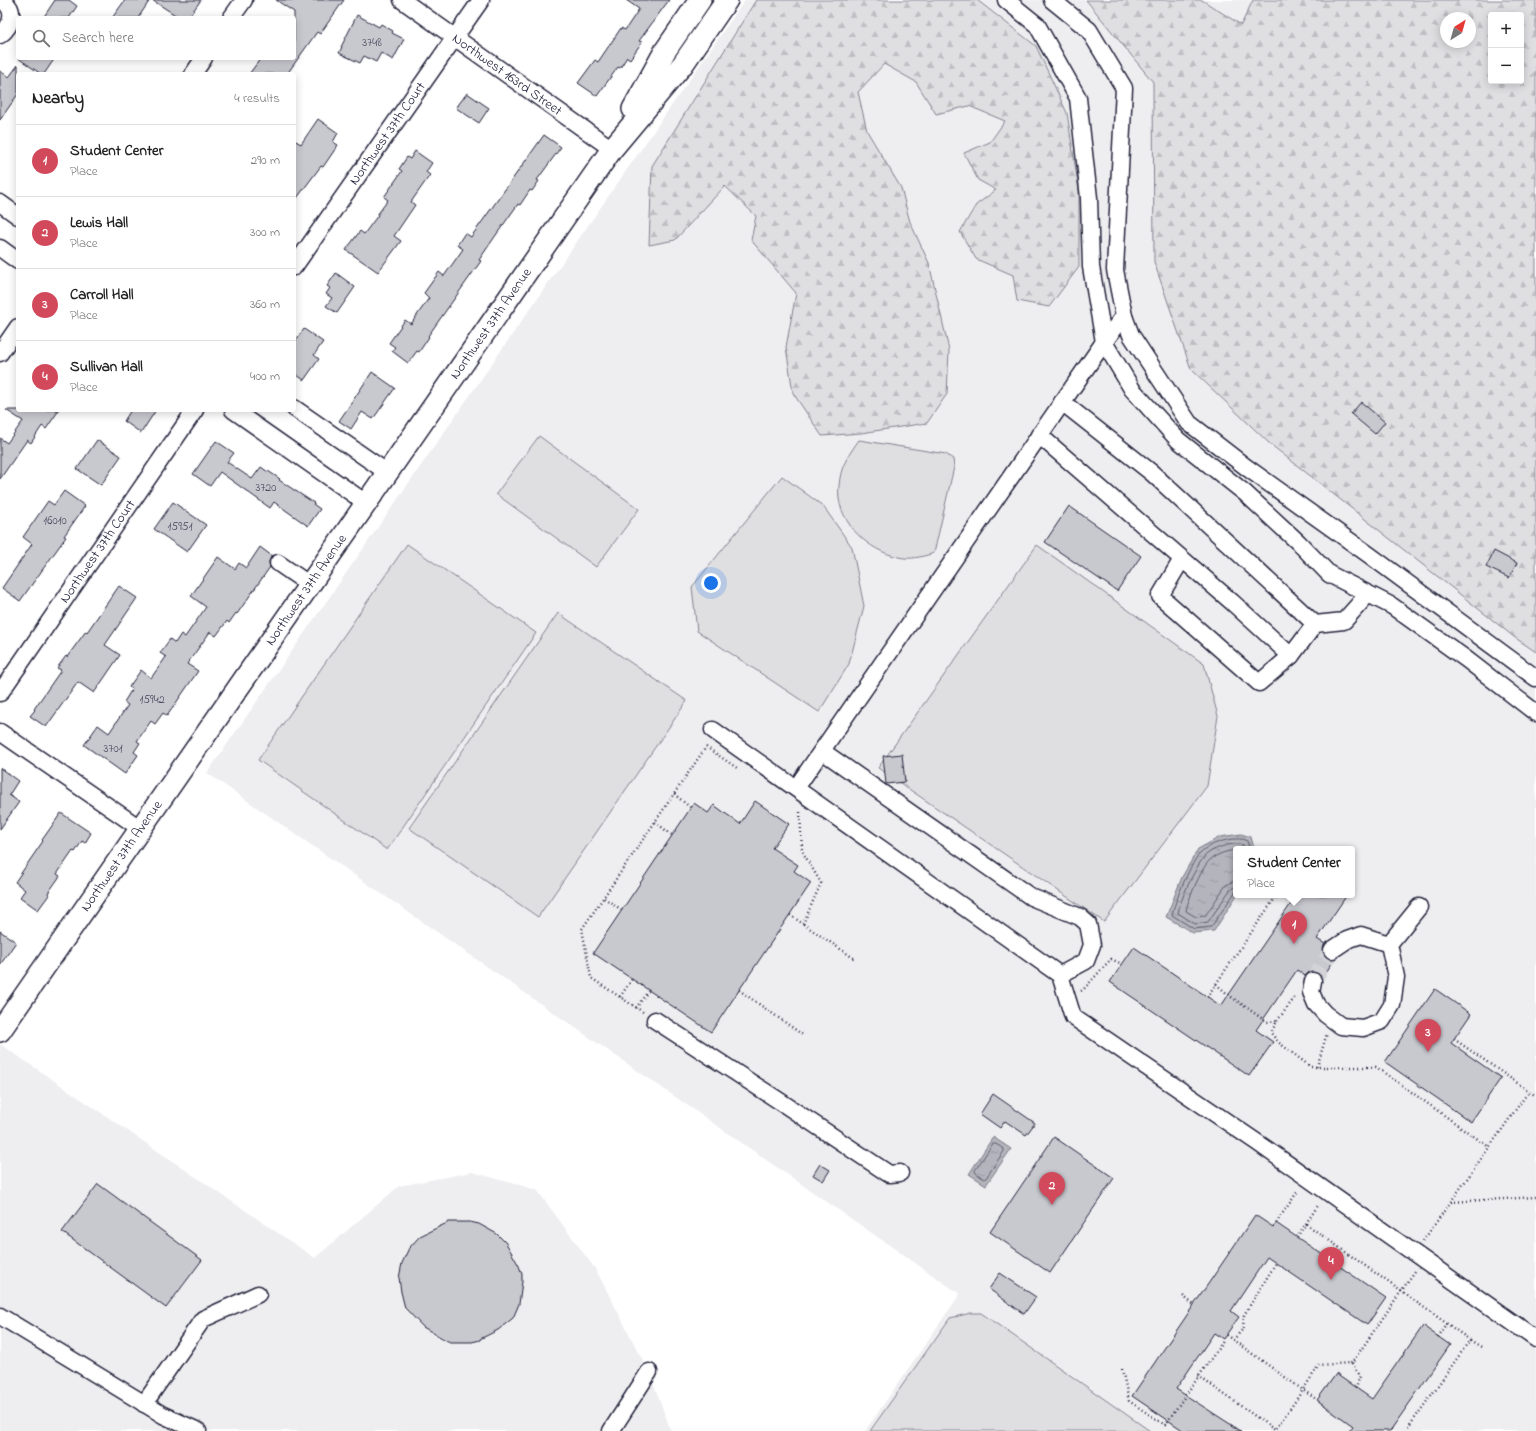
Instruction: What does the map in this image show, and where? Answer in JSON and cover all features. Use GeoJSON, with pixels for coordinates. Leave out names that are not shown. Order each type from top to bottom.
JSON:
{"type":"FeatureCollection","features":[{"type":"Feature","properties":{"kind":"main road","name":"Northwest 37th Avenue"},"geometry":{"type":"LineString","coordinates":[[612,149],[664,51],[700,0]]}},
{"type":"Feature","properties":{"kind":"main road","name":"Northwest 37th Avenue"},"geometry":{"type":"LineString","coordinates":[[0,1031],[612,149],[682,64],[727,0]]}},
{"type":"Feature","properties":{"kind":"street"},"geometry":{"type":"LineString","coordinates":[[0,35],[6,31],[12,16],[10,8],[2,0]]}},
{"type":"Feature","properties":{"kind":"street"},"geometry":{"type":"LineString","coordinates":[[232,16],[244,0]]}},
{"type":"Feature","properties":{"kind":"street","name":"Northwest 163rd Street"},"geometry":{"type":"LineString","coordinates":[[402,0],[612,149]]}},
{"type":"Feature","properties":{"kind":"street","name":"Northwest 37th Court"},"geometry":{"type":"LineString","coordinates":[[296,264],[481,0]]}},
{"type":"Feature","properties":{"kind":"street"},"geometry":{"type":"LineString","coordinates":[[1006,0],[1037,25],[1078,98],[1089,198],[1091,267],[1104,342],[1132,389],[1178,440],[1246,493],[1298,542],[1329,574],[1392,606],[1466,659],[1536,713]]}},
{"type":"Feature","properties":{"kind":"street"},"geometry":{"type":"LineString","coordinates":[[1052,0],[1089,30],[1124,88],[1115,270],[1124,316],[1131,335],[1189,423],[1246,467],[1368,554],[1536,678]]}},
{"type":"Feature","properties":{"kind":"street"},"geometry":{"type":"LineString","coordinates":[[194,72],[202,60]]}},
{"type":"Feature","properties":{"kind":"street"},"geometry":{"type":"LineString","coordinates":[[0,203],[16,215]]}},
{"type":"Feature","properties":{"kind":"street"},"geometry":{"type":"LineString","coordinates":[[0,248],[16,260]]}},
{"type":"Feature","properties":{"kind":"street"},"geometry":{"type":"LineString","coordinates":[[796,788],[1039,435],[1124,316]]}},
{"type":"Feature","properties":{"kind":"street"},"geometry":{"type":"LineString","coordinates":[[0,353],[16,330]]}},
{"type":"Feature","properties":{"kind":"street"},"geometry":{"type":"LineString","coordinates":[[1062,402],[1152,473],[1315,624]]}},
{"type":"Feature","properties":{"kind":"street"},"geometry":{"type":"LineString","coordinates":[[296,409],[388,473]]}},
{"type":"Feature","properties":{"kind":"street","name":"Northwest 37th Court"},"geometry":{"type":"LineString","coordinates":[[0,693],[194,412]]}},
{"type":"Feature","properties":{"kind":"street"},"geometry":{"type":"LineString","coordinates":[[236,412],[366,503]]}},
{"type":"Feature","properties":{"kind":"street"},"geometry":{"type":"LineString","coordinates":[[1039,435],[1232,602],[1291,656]]}},
{"type":"Feature","properties":{"kind":"street"},"geometry":{"type":"LineString","coordinates":[[1182,559],[1160,596],[1259,683],[1291,656],[1315,624],[1344,620],[1368,594]]}},
{"type":"Feature","properties":{"kind":"street"},"geometry":{"type":"LineString","coordinates":[[278,563],[310,585]]}},
{"type":"Feature","properties":{"kind":"street"},"geometry":{"type":"LineString","coordinates":[[713,730],[1060,975],[1073,1017],[1328,1192],[1536,1339]]}},
{"type":"Feature","properties":{"kind":"street"},"geometry":{"type":"LineString","coordinates":[[0,732],[141,829]]}},
{"type":"Feature","properties":{"kind":"street"},"geometry":{"type":"LineString","coordinates":[[822,751],[1031,897],[1080,916],[1088,924],[1092,945],[1086,961],[1060,975]]}},
{"type":"Feature","properties":{"kind":"street"},"geometry":{"type":"LineString","coordinates":[[1389,944],[1419,907]]}},
{"type":"Feature","properties":{"kind":"street"},"geometry":{"type":"LineString","coordinates":[[1332,950],[1348,940],[1361,935],[1389,944]]}},
{"type":"Feature","properties":{"kind":"street"},"geometry":{"type":"LineString","coordinates":[[1313,981],[1311,992],[1316,1004],[1342,1026],[1363,1028],[1382,1021],[1392,1005],[1396,977],[1389,944]]}},
{"type":"Feature","properties":{"kind":"street"},"geometry":{"type":"LineString","coordinates":[[655,1020],[889,1174],[900,1173]]}},
{"type":"Feature","properties":{"kind":"street"},"geometry":{"type":"LineString","coordinates":[[144,1404],[203,1319],[258,1294]]}},
{"type":"Feature","properties":{"kind":"street"},"geometry":{"type":"LineString","coordinates":[[0,1316],[144,1404],[163,1415],[198,1431]]}},
{"type":"Feature","properties":{"kind":"street"},"geometry":{"type":"LineString","coordinates":[[611,1431],[649,1372]]}},
{"type":"Feature","properties":{"kind":"path"},"geometry":{"type":"LineString","coordinates":[[655,1020],[591,978],[582,929],[706,747],[713,730]]}},
{"type":"Feature","properties":{"kind":"path"},"geometry":{"type":"LineString","coordinates":[[674,794],[691,808]]}},
{"type":"Feature","properties":{"kind":"path"},"geometry":{"type":"LineString","coordinates":[[800,812],[802,851],[821,883],[803,924]]}},
{"type":"Feature","properties":{"kind":"path"},"geometry":{"type":"LineString","coordinates":[[655,822],[672,835]]}},
{"type":"Feature","properties":{"kind":"path"},"geometry":{"type":"LineString","coordinates":[[604,898],[622,910]]}},
{"type":"Feature","properties":{"kind":"path"},"geometry":{"type":"LineString","coordinates":[[1207,997],[1275,898]]}},
{"type":"Feature","properties":{"kind":"path"},"geometry":{"type":"LineString","coordinates":[[790,915],[855,959]]}},
{"type":"Feature","properties":{"kind":"path"},"geometry":{"type":"LineString","coordinates":[[620,997],[632,979]]}},
{"type":"Feature","properties":{"kind":"path"},"geometry":{"type":"LineString","coordinates":[[1216,984],[1230,996],[1267,1022],[1277,1021],[1271,1033],[1278,1042],[1311,1068],[1376,1067],[1489,1147]]}},
{"type":"Feature","properties":{"kind":"path"},"geometry":{"type":"LineString","coordinates":[[636,1008],[649,990]]}},
{"type":"Feature","properties":{"kind":"path"},"geometry":{"type":"LineString","coordinates":[[739,990],[803,1035]]}},
{"type":"Feature","properties":{"kind":"path"},"geometry":{"type":"LineString","coordinates":[[1454,1039],[1536,1096]]}},
{"type":"Feature","properties":{"kind":"path"},"geometry":{"type":"LineString","coordinates":[[1352,1363],[1401,1291],[1419,1256],[1451,1202],[1529,1091]]}},
{"type":"Feature","properties":{"kind":"path"},"geometry":{"type":"LineString","coordinates":[[1276,1223],[1307,1178]]}},
{"type":"Feature","properties":{"kind":"path"},"geometry":{"type":"LineString","coordinates":[[1297,1237],[1328,1192]]}},
{"type":"Feature","properties":{"kind":"path"},"geometry":{"type":"LineString","coordinates":[[1451,1202],[1536,1196]]}},
{"type":"Feature","properties":{"kind":"path"},"geometry":{"type":"LineString","coordinates":[[1306,1224],[1483,1348]]}},
{"type":"Feature","properties":{"kind":"path"},"geometry":{"type":"LineString","coordinates":[[1234,1340],[1243,1329],[1244,1315],[1276,1263]]}},
{"type":"Feature","properties":{"kind":"path"},"geometry":{"type":"LineString","coordinates":[[1183,1296],[1194,1305]]}},
{"type":"Feature","properties":{"kind":"path"},"geometry":{"type":"LineString","coordinates":[[1438,1337],[1448,1324]]}},
{"type":"Feature","properties":{"kind":"path"},"geometry":{"type":"LineString","coordinates":[[1226,1335],[1317,1400]]}},
{"type":"Feature","properties":{"kind":"path"},"geometry":{"type":"LineString","coordinates":[[1122,1368],[1129,1401],[1165,1425],[1224,1340]]}},
{"type":"Feature","properties":{"kind":"path"},"geometry":{"type":"LineString","coordinates":[[1406,1431],[1470,1340]]}},
{"type":"Feature","properties":{"kind":"path"},"geometry":{"type":"LineString","coordinates":[[1352,1363],[1360,1376],[1356,1388]]}},
{"type":"Feature","properties":{"kind":"path"},"geometry":{"type":"LineString","coordinates":[[1198,1376],[1276,1431],[1319,1364],[1352,1363]]}},
{"type":"Feature","properties":{"kind":"shaded area"},"geometry":{"type":"Polygon","coordinates":[[[745,0],[1536,0],[1536,1431],[865,1431],[960,1294],[207,773],[745,0]]]}},
{"type":"Feature","properties":{"kind":"shaded area"},"geometry":{"type":"Polygon","coordinates":[[[0,1044],[315,1258],[399,1186],[472,1172],[537,1190],[596,1270],[649,1372],[671,1431],[0,1431],[0,1044]]]}},
{"type":"Feature","properties":{"kind":"green space"},"geometry":{"type":"Polygon","coordinates":[[[756,0],[977,0],[1036,46],[1067,113],[1079,191],[1079,267],[1049,307],[1017,301],[1013,275],[976,259],[960,232],[976,205],[996,190],[978,180],[964,153],[990,142],[1005,121],[969,106],[936,114],[916,82],[884,64],[858,92],[867,131],[901,188],[910,222],[929,263],[949,350],[947,394],[927,423],[861,433],[822,436],[793,393],[786,347],[796,293],[751,240],[756,216],[725,186],[675,240],[649,245],[652,166],[756,0]]]}},
{"type":"Feature","properties":{"kind":"green space"},"geometry":{"type":"Polygon","coordinates":[[[1086,0],[1202,0],[1241,25],[1253,0],[1536,0],[1536,652],[1514,637],[1270,444],[1191,369],[1154,262],[1153,82],[1086,0]]]}},
{"type":"Feature","properties":{"kind":"green space"},"geometry":{"type":"Polygon","coordinates":[[[539,436],[639,509],[596,567],[496,494],[539,436]]]}},
{"type":"Feature","properties":{"kind":"green space"},"geometry":{"type":"Polygon","coordinates":[[[859,440],[946,454],[953,459],[954,467],[934,553],[912,558],[893,556],[872,546],[862,539],[847,521],[839,499],[841,473],[850,453],[859,440]]]}},
{"type":"Feature","properties":{"kind":"green space"},"geometry":{"type":"Polygon","coordinates":[[[782,476],[823,506],[852,547],[864,606],[849,664],[819,712],[697,631],[692,587],[782,476]]]}},
{"type":"Feature","properties":{"kind":"green space"},"geometry":{"type":"Polygon","coordinates":[[[407,544],[536,633],[387,850],[258,760],[407,544]]]}},
{"type":"Feature","properties":{"kind":"green space"},"geometry":{"type":"Polygon","coordinates":[[[1037,545],[1204,664],[1218,716],[1207,786],[1104,922],[878,768],[1037,545]]]}},
{"type":"Feature","properties":{"kind":"green space"},"geometry":{"type":"Polygon","coordinates":[[[558,613],[687,701],[538,917],[409,828],[558,613]]]}},
{"type":"Feature","properties":{"kind":"green space"},"geometry":{"type":"Polygon","coordinates":[[[971,1313],[981,1313],[1150,1431],[870,1431],[950,1318],[971,1313]]]}},
{"type":"Feature","properties":{"kind":"water"},"geometry":{"type":"Polygon","coordinates":[[[1241,834],[1251,837],[1253,846],[1233,846],[1233,898],[1235,898],[1214,931],[1193,933],[1166,917],[1182,877],[1198,849],[1220,837],[1241,834]]]}},
{"type":"Feature","properties":{"kind":"water"},"geometry":{"type":"Polygon","coordinates":[[[993,1137],[1011,1149],[986,1185],[969,1174],[993,1137]]]}},
{"type":"Feature","properties":{"kind":"building"},"geometry":{"type":"Polygon","coordinates":[[[55,0],[69,0],[77,6],[70,16],[44,16],[55,0]]]}},
{"type":"Feature","properties":{"kind":"building"},"geometry":{"type":"Polygon","coordinates":[[[125,0],[150,0],[139,16],[113,16],[125,0]]]}},
{"type":"Feature","properties":{"kind":"building"},"geometry":{"type":"Polygon","coordinates":[[[152,0],[201,0],[189,16],[177,16],[152,0]]]}},
{"type":"Feature","properties":{"kind":"building"},"geometry":{"type":"Polygon","coordinates":[[[276,0],[344,0],[320,34],[317,32],[288,72],[250,72],[260,60],[296,60],[296,16],[294,16],[294,12],[276,0]]]}},
{"type":"Feature","properties":{"kind":"building"},"geometry":{"type":"Polygon","coordinates":[[[626,0],[669,0],[639,41],[642,42],[630,59],[627,57],[620,68],[618,67],[597,96],[578,83],[595,60],[598,62],[621,28],[625,30],[639,9],[626,0]]]}},
{"type":"Feature","properties":{"kind":"building"},"geometry":{"type":"Polygon","coordinates":[[[357,15],[379,27],[381,24],[393,31],[392,33],[404,39],[393,60],[381,53],[376,62],[364,56],[360,63],[339,53],[357,15]]]}},
{"type":"Feature","properties":{"kind":"building"},"geometry":{"type":"Polygon","coordinates":[[[21,60],[54,60],[45,72],[38,72],[21,60]]]}},
{"type":"Feature","properties":{"kind":"building"},"geometry":{"type":"Polygon","coordinates":[[[18,65],[18,72],[16,72],[16,97],[0,120],[0,71],[9,77],[18,65]]]}},
{"type":"Feature","properties":{"kind":"building"},"geometry":{"type":"Polygon","coordinates":[[[467,93],[489,108],[479,123],[456,108],[467,93]]]}},
{"type":"Feature","properties":{"kind":"building"},"geometry":{"type":"Polygon","coordinates":[[[318,119],[338,133],[333,142],[338,145],[323,167],[321,166],[296,199],[296,141],[301,144],[318,119]]]}},
{"type":"Feature","properties":{"kind":"building"},"geometry":{"type":"Polygon","coordinates":[[[544,135],[561,147],[537,180],[539,181],[532,191],[530,190],[520,205],[518,204],[494,238],[479,260],[481,261],[428,336],[429,337],[419,352],[417,351],[408,363],[392,351],[395,347],[389,343],[405,320],[411,324],[429,298],[424,293],[439,272],[444,276],[463,249],[457,245],[465,233],[471,237],[544,135]]]}},
{"type":"Feature","properties":{"kind":"building"},"geometry":{"type":"Polygon","coordinates":[[[415,151],[432,163],[426,172],[430,175],[411,202],[415,205],[394,236],[401,241],[378,272],[346,250],[360,231],[364,234],[378,215],[388,200],[384,197],[402,171],[399,169],[407,157],[410,159],[415,151]]]}},
{"type":"Feature","properties":{"kind":"building"},"geometry":{"type":"Polygon","coordinates":[[[336,273],[355,287],[337,313],[326,306],[332,298],[326,294],[330,288],[327,286],[336,273]]]}},
{"type":"Feature","properties":{"kind":"building"},"geometry":{"type":"Polygon","coordinates":[[[304,329],[323,342],[314,355],[319,359],[304,380],[296,374],[296,340],[304,329]]]}},
{"type":"Feature","properties":{"kind":"building"},"geometry":{"type":"Polygon","coordinates":[[[372,372],[395,388],[373,419],[362,412],[351,429],[339,421],[372,372]]]}},
{"type":"Feature","properties":{"kind":"building"},"geometry":{"type":"Polygon","coordinates":[[[1361,402],[1385,422],[1375,434],[1351,414],[1361,402]]]}},
{"type":"Feature","properties":{"kind":"building"},"geometry":{"type":"Polygon","coordinates":[[[6,410],[16,410],[16,412],[58,412],[46,429],[42,426],[31,443],[27,440],[0,479],[0,438],[7,443],[23,421],[6,410]]]}},
{"type":"Feature","properties":{"kind":"building"},"geometry":{"type":"Polygon","coordinates":[[[130,412],[155,412],[141,433],[124,421],[130,412]]]}},
{"type":"Feature","properties":{"kind":"building"},"geometry":{"type":"Polygon","coordinates":[[[97,440],[121,456],[101,485],[77,469],[97,440]]]}},
{"type":"Feature","properties":{"kind":"building"},"geometry":{"type":"Polygon","coordinates":[[[216,441],[234,453],[227,462],[252,479],[261,467],[314,503],[313,504],[320,509],[308,526],[274,502],[270,508],[220,472],[210,486],[193,474],[216,441]]]}},
{"type":"Feature","properties":{"kind":"building"},"geometry":{"type":"Polygon","coordinates":[[[64,491],[85,506],[64,536],[66,537],[20,601],[2,588],[32,544],[23,537],[48,501],[54,505],[64,491]]]}},
{"type":"Feature","properties":{"kind":"building"},"geometry":{"type":"Polygon","coordinates":[[[173,502],[206,525],[187,552],[154,529],[173,502]]]}},
{"type":"Feature","properties":{"kind":"building"},"geometry":{"type":"Polygon","coordinates":[[[1069,506],[1141,556],[1117,591],[1045,542],[1069,506]]]}},
{"type":"Feature","properties":{"kind":"building"},"geometry":{"type":"Polygon","coordinates":[[[260,547],[272,556],[269,562],[270,567],[237,614],[236,613],[229,623],[227,621],[216,636],[210,632],[187,664],[198,671],[167,716],[163,713],[155,724],[151,721],[137,741],[140,743],[134,752],[138,755],[125,774],[84,745],[98,725],[109,733],[128,705],[124,702],[132,689],[129,687],[141,670],[151,678],[166,657],[160,653],[170,639],[175,643],[181,634],[185,637],[206,607],[191,596],[218,557],[235,569],[239,563],[246,568],[260,547]]]}},
{"type":"Feature","properties":{"kind":"building"},"geometry":{"type":"Polygon","coordinates":[[[1494,551],[1517,563],[1509,578],[1486,567],[1494,551]]]}},
{"type":"Feature","properties":{"kind":"building"},"geometry":{"type":"Polygon","coordinates":[[[119,586],[137,598],[105,645],[120,655],[94,693],[78,682],[46,727],[30,716],[61,670],[57,668],[86,631],[87,632],[119,586]]]}},
{"type":"Feature","properties":{"kind":"building"},"geometry":{"type":"Polygon","coordinates":[[[902,754],[905,782],[886,784],[883,756],[902,754]]]}},
{"type":"Feature","properties":{"kind":"building"},"geometry":{"type":"Polygon","coordinates":[[[0,768],[18,781],[9,795],[19,802],[0,829],[0,768]]]}},
{"type":"Feature","properties":{"kind":"building"},"geometry":{"type":"Polygon","coordinates":[[[755,801],[789,824],[772,848],[798,865],[794,871],[811,883],[711,1032],[593,953],[694,803],[708,813],[714,805],[740,824],[755,801]]]}},
{"type":"Feature","properties":{"kind":"building"},"geometry":{"type":"Polygon","coordinates":[[[61,813],[91,833],[85,843],[82,841],[75,852],[73,851],[57,874],[60,876],[38,910],[20,897],[25,890],[15,882],[61,813]]]}},
{"type":"Feature","properties":{"kind":"building"},"geometry":{"type":"Polygon","coordinates":[[[1295,898],[1345,898],[1317,939],[1325,944],[1323,950],[1324,956],[1328,959],[1335,959],[1322,978],[1315,972],[1309,972],[1305,976],[1297,970],[1256,1030],[1273,1042],[1249,1076],[1110,982],[1134,947],[1221,1006],[1295,898]]]}},
{"type":"Feature","properties":{"kind":"building"},"geometry":{"type":"Polygon","coordinates":[[[0,931],[16,942],[0,965],[0,931]]]}},
{"type":"Feature","properties":{"kind":"building"},"geometry":{"type":"Polygon","coordinates":[[[1435,989],[1471,1014],[1451,1043],[1501,1078],[1471,1122],[1385,1062],[1435,989]]]}},
{"type":"Feature","properties":{"kind":"building"},"geometry":{"type":"Polygon","coordinates":[[[993,1094],[1035,1123],[1026,1135],[1005,1121],[1000,1128],[980,1114],[993,1094]]]}},
{"type":"Feature","properties":{"kind":"building"},"geometry":{"type":"Polygon","coordinates":[[[1054,1137],[1114,1178],[1050,1273],[990,1232],[1054,1137]]]}},
{"type":"Feature","properties":{"kind":"building"},"geometry":{"type":"Polygon","coordinates":[[[820,1164],[830,1170],[823,1181],[813,1175],[820,1164]]]}},
{"type":"Feature","properties":{"kind":"building"},"geometry":{"type":"Polygon","coordinates":[[[98,1184],[202,1260],[166,1308],[62,1232],[98,1184]]]}},
{"type":"Feature","properties":{"kind":"building"},"geometry":{"type":"Polygon","coordinates":[[[1255,1215],[1273,1227],[1276,1223],[1386,1298],[1367,1325],[1267,1257],[1231,1311],[1239,1317],[1223,1339],[1214,1333],[1176,1389],[1241,1431],[1184,1431],[1132,1396],[1255,1215]]]}},
{"type":"Feature","properties":{"kind":"building"},"geometry":{"type":"Polygon","coordinates":[[[449,1222],[470,1222],[479,1224],[497,1234],[506,1243],[522,1274],[519,1304],[513,1318],[498,1330],[480,1340],[472,1342],[450,1342],[423,1327],[405,1308],[401,1292],[399,1278],[402,1263],[409,1248],[420,1236],[449,1222]]]}},
{"type":"Feature","properties":{"kind":"building"},"geometry":{"type":"Polygon","coordinates":[[[1000,1273],[1036,1297],[1024,1314],[989,1289],[1000,1273]]]}},
{"type":"Feature","properties":{"kind":"building"},"geometry":{"type":"Polygon","coordinates":[[[1423,1326],[1450,1345],[1390,1431],[1349,1431],[1353,1426],[1317,1400],[1336,1374],[1372,1399],[1423,1326]]]}},
{"type":"Feature","properties":{"kind":"tunnel"},"geometry":{"type":"LineString","coordinates":[[1313,981],[1332,950]]}},
{"type":"Feature","properties":{"kind":"place","name":"Student Center"},"geometry":{"type":"Point","coordinates":[1294,944]}},
{"type":"Feature","properties":{"kind":"place","name":"Carroll Hall"},"geometry":{"type":"Point","coordinates":[1428,1052]}},
{"type":"Feature","properties":{"kind":"place","name":"Lewis Hall"},"geometry":{"type":"Point","coordinates":[1052,1205]}},
{"type":"Feature","properties":{"kind":"place","name":"Sullivan Hall"},"geometry":{"type":"Point","coordinates":[1331,1280]}}]}
